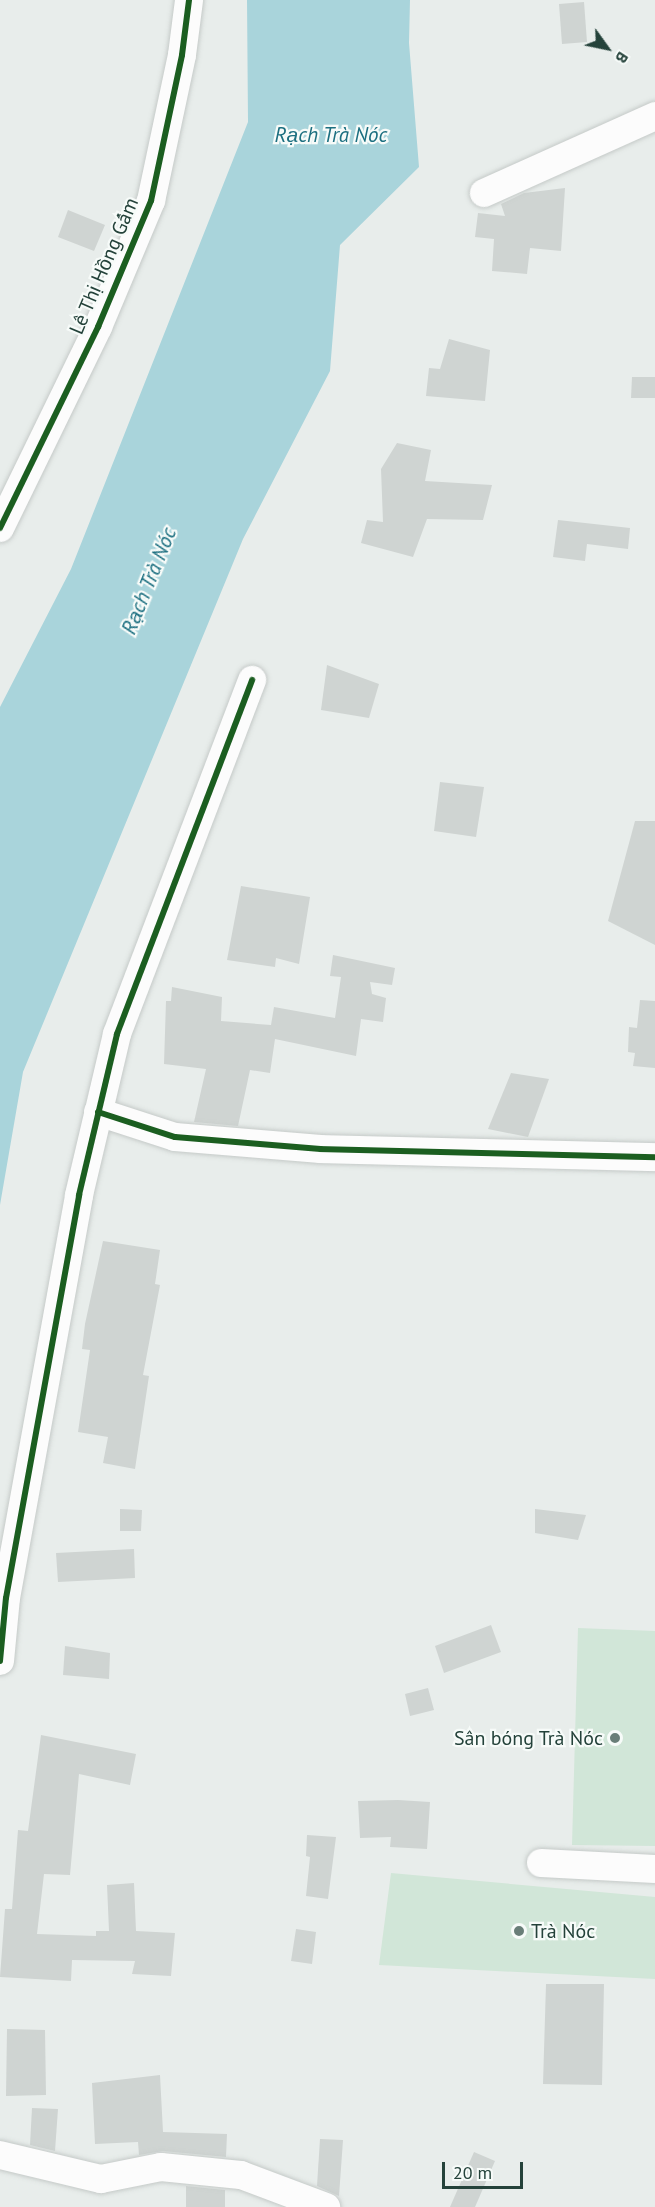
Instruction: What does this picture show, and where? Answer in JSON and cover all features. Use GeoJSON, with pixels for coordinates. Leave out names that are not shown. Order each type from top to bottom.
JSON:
{"type":"FeatureCollection","features":[{"type":"Feature","properties":{"kind":"street","name":"Lê Thị Hồng Gấm"},"geometry":{"type":"LineString","coordinates":[[0,528],[98,327],[151,201],[182,55],[189,0]]}},
{"type":"Feature","properties":{"kind":"street"},"geometry":{"type":"LineString","coordinates":[[483,193],[655,116]]}},
{"type":"Feature","properties":{"kind":"street"},"geometry":{"type":"LineString","coordinates":[[0,1661],[6,1598],[79,1195],[117,1034],[252,680]]}},
{"type":"Feature","properties":{"kind":"street"},"geometry":{"type":"LineString","coordinates":[[98,1112],[175,1137],[310,1149],[655,1157]]}},
{"type":"Feature","properties":{"kind":"street"},"geometry":{"type":"LineString","coordinates":[[541,1863],[655,1869]]}},
{"type":"Feature","properties":{"kind":"street"},"geometry":{"type":"LineString","coordinates":[[0,2155],[101,2179],[161,2168],[241,2175],[326,2207]]}},
{"type":"Feature","properties":{"kind":"green space","name":"Sân bóng Trà Nóc"},"geometry":{"type":"Polygon","coordinates":[[[578,1628],[655,1631],[655,1846],[572,1845],[578,1628]]]}},
{"type":"Feature","properties":{"kind":"green space","name":"Trà Nóc"},"geometry":{"type":"Polygon","coordinates":[[[391,1873],[655,1897],[655,1979],[379,1965],[391,1873]]]}},
{"type":"Feature","properties":{"kind":"water","name":"Rạch Trà Nóc"},"geometry":{"type":"Polygon","coordinates":[[[247,0],[410,0],[409,43],[419,167],[340,245],[330,371],[243,539],[23,1072],[0,1205],[0,707],[71,569],[248,122],[247,0]]]}},
{"type":"Feature","properties":{"kind":"building"},"geometry":{"type":"Polygon","coordinates":[[[584,2],[587,42],[562,44],[559,4],[584,2]]]}},
{"type":"Feature","properties":{"kind":"building"},"geometry":{"type":"Polygon","coordinates":[[[565,188],[561,251],[530,248],[527,274],[492,271],[494,239],[475,237],[478,213],[505,216],[501,204],[524,193],[565,188]]]}},
{"type":"Feature","properties":{"kind":"building"},"geometry":{"type":"Polygon","coordinates":[[[68,210],[105,225],[94,251],[58,237],[68,210]]]}},
{"type":"Feature","properties":{"kind":"building"},"geometry":{"type":"Polygon","coordinates":[[[449,339],[490,350],[485,401],[426,396],[429,368],[440,369],[449,339]]]}},
{"type":"Feature","properties":{"kind":"building"},"geometry":{"type":"Polygon","coordinates":[[[632,377],[655,377],[655,398],[631,398],[632,377]]]}},
{"type":"Feature","properties":{"kind":"building"},"geometry":{"type":"Polygon","coordinates":[[[397,443],[431,450],[425,481],[492,485],[483,520],[427,519],[413,557],[361,543],[367,520],[383,522],[381,469],[397,443]]]}},
{"type":"Feature","properties":{"kind":"building"},"geometry":{"type":"Polygon","coordinates":[[[558,520],[630,528],[628,549],[587,544],[585,561],[553,557],[558,520]]]}},
{"type":"Feature","properties":{"kind":"building"},"geometry":{"type":"Polygon","coordinates":[[[327,665],[379,684],[369,718],[321,710],[327,665]]]}},
{"type":"Feature","properties":{"kind":"building"},"geometry":{"type":"Polygon","coordinates":[[[440,782],[484,787],[476,837],[434,831],[440,782]]]}},
{"type":"Feature","properties":{"kind":"building"},"geometry":{"type":"Polygon","coordinates":[[[635,821],[655,821],[655,945],[608,921],[635,821]]]}},
{"type":"Feature","properties":{"kind":"building"},"geometry":{"type":"Polygon","coordinates":[[[241,886],[310,897],[299,964],[276,958],[275,967],[227,960],[241,886]]]}},
{"type":"Feature","properties":{"kind":"building"},"geometry":{"type":"Polygon","coordinates":[[[333,955],[395,968],[392,985],[370,982],[372,994],[386,998],[383,1022],[361,1019],[356,1056],[275,1039],[270,1073],[250,1070],[238,1126],[194,1122],[206,1069],[164,1064],[166,1001],[171,1001],[172,987],[222,997],[221,1021],[271,1025],[274,1007],[335,1018],[341,977],[330,976],[333,955]]]}},
{"type":"Feature","properties":{"kind":"building"},"geometry":{"type":"Polygon","coordinates":[[[640,1000],[655,1001],[655,1068],[633,1066],[635,1053],[628,1052],[629,1027],[637,1028],[640,1000]]]}},
{"type":"Feature","properties":{"kind":"building"},"geometry":{"type":"Polygon","coordinates":[[[511,1073],[549,1079],[528,1137],[488,1129],[511,1073]]]}},
{"type":"Feature","properties":{"kind":"building"},"geometry":{"type":"Polygon","coordinates":[[[103,1241],[160,1250],[155,1284],[160,1285],[143,1375],[149,1376],[135,1469],[103,1463],[108,1437],[78,1432],[90,1350],[82,1349],[85,1324],[103,1241]]]}},
{"type":"Feature","properties":{"kind":"building"},"geometry":{"type":"Polygon","coordinates":[[[120,1509],[142,1510],[141,1531],[120,1531],[120,1509]]]}},
{"type":"Feature","properties":{"kind":"building"},"geometry":{"type":"Polygon","coordinates":[[[535,1509],[586,1515],[578,1540],[535,1533],[535,1509]]]}},
{"type":"Feature","properties":{"kind":"building"},"geometry":{"type":"Polygon","coordinates":[[[134,1549],[135,1578],[58,1582],[56,1553],[134,1549]]]}},
{"type":"Feature","properties":{"kind":"building"},"geometry":{"type":"Polygon","coordinates":[[[491,1625],[501,1652],[444,1673],[435,1646],[491,1625]]]}},
{"type":"Feature","properties":{"kind":"building"},"geometry":{"type":"Polygon","coordinates":[[[65,1646],[110,1653],[109,1679],[63,1675],[65,1646]]]}},
{"type":"Feature","properties":{"kind":"building"},"geometry":{"type":"Polygon","coordinates":[[[428,1688],[434,1710],[410,1716],[405,1694],[428,1688]]]}},
{"type":"Feature","properties":{"kind":"building"},"geometry":{"type":"Polygon","coordinates":[[[41,1735],[136,1754],[130,1785],[79,1774],[70,1875],[44,1874],[37,1934],[96,1936],[96,1931],[109,1931],[107,1885],[134,1883],[136,1931],[175,1933],[171,1976],[132,1974],[135,1961],[72,1960],[71,1981],[0,1977],[5,1909],[12,1909],[18,1830],[28,1831],[41,1735]]]}},
{"type":"Feature","properties":{"kind":"building"},"geometry":{"type":"Polygon","coordinates":[[[358,1801],[430,1802],[427,1849],[390,1847],[391,1837],[360,1838],[358,1801]]]}},
{"type":"Feature","properties":{"kind":"building"},"geometry":{"type":"Polygon","coordinates":[[[307,1835],[336,1837],[328,1899],[306,1896],[310,1857],[306,1856],[307,1835]]]}},
{"type":"Feature","properties":{"kind":"building"},"geometry":{"type":"Polygon","coordinates":[[[296,1929],[316,1932],[312,1964],[291,1961],[296,1929]]]}},
{"type":"Feature","properties":{"kind":"building"},"geometry":{"type":"Polygon","coordinates":[[[546,1984],[604,1984],[602,2085],[543,2084],[546,1984]]]}},
{"type":"Feature","properties":{"kind":"building"},"geometry":{"type":"Polygon","coordinates":[[[7,2029],[45,2030],[46,2095],[6,2096],[7,2029]]]}},
{"type":"Feature","properties":{"kind":"building"},"geometry":{"type":"Polygon","coordinates":[[[160,2075],[163,2132],[227,2134],[226,2157],[163,2151],[139,2155],[138,2142],[95,2144],[92,2083],[160,2075]]]}},
{"type":"Feature","properties":{"kind":"building"},"geometry":{"type":"Polygon","coordinates":[[[32,2108],[58,2109],[55,2151],[30,2145],[32,2108]]]}},
{"type":"Feature","properties":{"kind":"building"},"geometry":{"type":"Polygon","coordinates":[[[320,2139],[343,2140],[339,2196],[317,2186],[320,2139]]]}},
{"type":"Feature","properties":{"kind":"building"},"geometry":{"type":"Polygon","coordinates":[[[474,2152],[495,2161],[475,2207],[450,2207],[474,2152]]]}},
{"type":"Feature","properties":{"kind":"building"},"geometry":{"type":"Polygon","coordinates":[[[186,2186],[225,2190],[225,2207],[186,2207],[186,2186]]]}},
{"type":"Feature","properties":{"kind":"cycle path"},"geometry":{"type":"LineString","coordinates":[[0,528],[98,327],[151,201],[182,55],[189,0]]}},
{"type":"Feature","properties":{"kind":"cycle path"},"geometry":{"type":"LineString","coordinates":[[0,1661],[6,1598],[79,1195],[117,1034],[252,680]]}},
{"type":"Feature","properties":{"kind":"cycle path"},"geometry":{"type":"LineString","coordinates":[[98,1112],[175,1137],[321,1149],[655,1157]]}},
{"type":"Feature","properties":{"kind":"place","name":"Sân bóng Trà Nóc"},"geometry":{"type":"Point","coordinates":[615,1738]}},
{"type":"Feature","properties":{"kind":"place","name":"Trà Nóc"},"geometry":{"type":"Point","coordinates":[519,1931]}}]}
